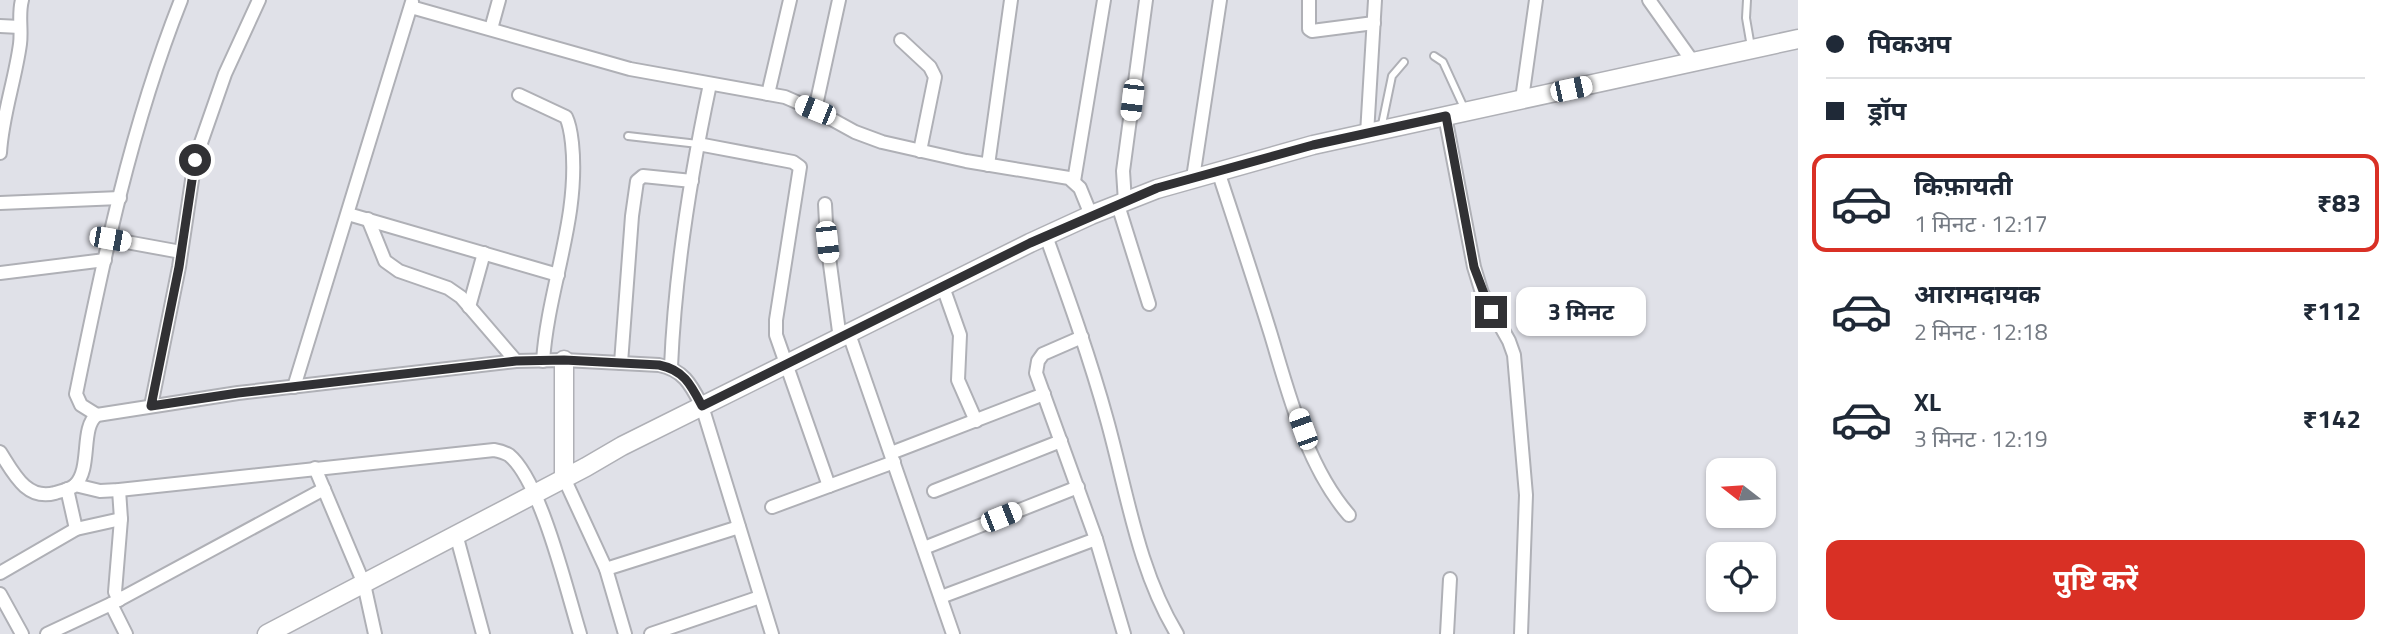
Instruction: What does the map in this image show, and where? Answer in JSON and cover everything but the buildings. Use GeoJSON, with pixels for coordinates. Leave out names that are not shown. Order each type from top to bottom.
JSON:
{"type":"FeatureCollection","features":[{"type":"Feature","properties":{"kind":"main road"},"geometry":{"type":"LineString","coordinates":[[267,634],[622,446],[1046,236],[1157,188],[1313,145],[1798,39]]}},
{"type":"Feature","properties":{"kind":"main road"},"geometry":{"type":"LineString","coordinates":[[564,478],[572,361]]}},
{"type":"Feature","properties":{"kind":"street"},"geometry":{"type":"LineString","coordinates":[[0,153],[6,109],[20,45],[18,18],[22,0]]}},
{"type":"Feature","properties":{"kind":"street"},"geometry":{"type":"LineString","coordinates":[[97,415],[81,405],[76,394],[120,198],[154,75],[181,0]]}},
{"type":"Feature","properties":{"kind":"street"},"geometry":{"type":"LineString","coordinates":[[151,406],[181,252],[189,190],[206,123],[259,0]]}},
{"type":"Feature","properties":{"kind":"street"},"geometry":{"type":"LineString","coordinates":[[491,29],[499,0]]}},
{"type":"Feature","properties":{"kind":"street"},"geometry":{"type":"LineString","coordinates":[[768,94],[790,0]]}},
{"type":"Feature","properties":{"kind":"street"},"geometry":{"type":"LineString","coordinates":[[815,110],[839,0]]}},
{"type":"Feature","properties":{"kind":"street"},"geometry":{"type":"LineString","coordinates":[[988,164],[1011,0]]}},
{"type":"Feature","properties":{"kind":"street"},"geometry":{"type":"LineString","coordinates":[[1074,181],[1104,0]]}},
{"type":"Feature","properties":{"kind":"street"},"geometry":{"type":"LineString","coordinates":[[1146,0],[1123,171],[1122,204],[1149,304]]}},
{"type":"Feature","properties":{"kind":"street"},"geometry":{"type":"LineString","coordinates":[[1194,178],[1220,0]]}},
{"type":"Feature","properties":{"kind":"street"},"geometry":{"type":"LineString","coordinates":[[1309,0],[1308,29],[1312,31],[1374,23]]}},
{"type":"Feature","properties":{"kind":"street"},"geometry":{"type":"LineString","coordinates":[[1374,132],[1375,0]]}},
{"type":"Feature","properties":{"kind":"street"},"geometry":{"type":"LineString","coordinates":[[1522,99],[1536,0]]}},
{"type":"Feature","properties":{"kind":"street"},"geometry":{"type":"LineString","coordinates":[[1649,0],[1693,62]]}},
{"type":"Feature","properties":{"kind":"street"},"geometry":{"type":"LineString","coordinates":[[294,387],[411,4],[630,69],[785,97],[862,135],[920,150],[1069,178],[1080,188],[1091,215]]}},
{"type":"Feature","properties":{"kind":"street"},"geometry":{"type":"LineString","coordinates":[[0,26],[20,27]]}},
{"type":"Feature","properties":{"kind":"street"},"geometry":{"type":"LineString","coordinates":[[901,40],[930,67],[935,77],[920,150]]}},
{"type":"Feature","properties":{"kind":"street"},"geometry":{"type":"LineString","coordinates":[[671,367],[677,273],[710,84]]}},
{"type":"Feature","properties":{"kind":"street"},"geometry":{"type":"LineString","coordinates":[[519,95],[562,114],[569,123],[573,156],[568,234],[545,330],[543,361]]}},
{"type":"Feature","properties":{"kind":"street"},"geometry":{"type":"LineString","coordinates":[[1446,116],[1474,267],[1482,293],[1514,355],[1526,495],[1521,634]]}},
{"type":"Feature","properties":{"kind":"street"},"geometry":{"type":"LineString","coordinates":[[698,144],[793,162],[800,167],[776,320],[776,335],[829,486]]}},
{"type":"Feature","properties":{"kind":"street"},"geometry":{"type":"LineString","coordinates":[[1218,171],[1286,384],[1319,474],[1333,497],[1349,515]]}},
{"type":"Feature","properties":{"kind":"street"},"geometry":{"type":"LineString","coordinates":[[621,363],[637,181],[643,176],[692,181]]}},
{"type":"Feature","properties":{"kind":"street"},"geometry":{"type":"LineString","coordinates":[[0,202],[120,198]]}},
{"type":"Feature","properties":{"kind":"street"},"geometry":{"type":"LineString","coordinates":[[825,204],[827,242],[845,336],[892,458],[953,634]]}},
{"type":"Feature","properties":{"kind":"street"},"geometry":{"type":"LineString","coordinates":[[348,214],[558,275]]}},
{"type":"Feature","properties":{"kind":"street"},"geometry":{"type":"LineString","coordinates":[[368,219],[379,251],[391,267],[448,288],[469,307],[516,361]]}},
{"type":"Feature","properties":{"kind":"street"},"geometry":{"type":"LineString","coordinates":[[1046,236],[1083,337],[1151,584],[1177,634]]}},
{"type":"Feature","properties":{"kind":"street"},"geometry":{"type":"LineString","coordinates":[[110,239],[181,252]]}},
{"type":"Feature","properties":{"kind":"street"},"geometry":{"type":"LineString","coordinates":[[469,307],[484,254]]}},
{"type":"Feature","properties":{"kind":"street"},"geometry":{"type":"LineString","coordinates":[[0,273],[105,260]]}},
{"type":"Feature","properties":{"kind":"street"},"geometry":{"type":"LineString","coordinates":[[943,287],[960,335],[958,380],[976,421]]}},
{"type":"Feature","properties":{"kind":"street"},"geometry":{"type":"LineString","coordinates":[[1083,337],[1044,354],[1038,361],[1036,373],[1096,539],[1124,634]]}},
{"type":"Feature","properties":{"kind":"street"},"geometry":{"type":"LineString","coordinates":[[76,529],[71,487],[82,475],[91,422],[97,415],[294,387],[516,361],[572,361],[671,367],[688,379],[702,406],[772,634]]}},
{"type":"Feature","properties":{"kind":"street"},"geometry":{"type":"LineString","coordinates":[[772,507],[829,486],[1044,394]]}},
{"type":"Feature","properties":{"kind":"street"},"geometry":{"type":"LineString","coordinates":[[933,491],[1061,441]]}},
{"type":"Feature","properties":{"kind":"street"},"geometry":{"type":"LineString","coordinates":[[0,452],[23,486],[37,494],[46,495],[71,487],[100,491],[119,490],[494,450],[506,453],[514,460],[535,492],[580,634]]}},
{"type":"Feature","properties":{"kind":"street"},"geometry":{"type":"LineString","coordinates":[[315,468],[364,584],[375,634]]}},
{"type":"Feature","properties":{"kind":"street"},"geometry":{"type":"LineString","coordinates":[[564,478],[606,569],[625,634]]}},
{"type":"Feature","properties":{"kind":"street"},"geometry":{"type":"LineString","coordinates":[[923,548],[1078,487]]}},
{"type":"Feature","properties":{"kind":"street"},"geometry":{"type":"LineString","coordinates":[[47,634],[115,602],[324,489]]}},
{"type":"Feature","properties":{"kind":"street"},"geometry":{"type":"LineString","coordinates":[[119,490],[121,519],[115,602],[126,634]]}},
{"type":"Feature","properties":{"kind":"street"},"geometry":{"type":"LineString","coordinates":[[0,573],[76,529],[121,519]]}},
{"type":"Feature","properties":{"kind":"street"},"geometry":{"type":"LineString","coordinates":[[606,569],[739,527]]}},
{"type":"Feature","properties":{"kind":"street"},"geometry":{"type":"LineString","coordinates":[[456,534],[483,634]]}},
{"type":"Feature","properties":{"kind":"street"},"geometry":{"type":"LineString","coordinates":[[941,597],[1096,539]]}},
{"type":"Feature","properties":{"kind":"street"},"geometry":{"type":"LineString","coordinates":[[1447,634],[1450,579]]}},
{"type":"Feature","properties":{"kind":"street"},"geometry":{"type":"LineString","coordinates":[[0,594],[22,634]]}},
{"type":"Feature","properties":{"kind":"street"},"geometry":{"type":"LineString","coordinates":[[651,634],[761,597]]}},
{"type":"Feature","properties":{"kind":"lane"},"geometry":{"type":"LineString","coordinates":[[1747,0],[1747,27],[1752,50]]}},
{"type":"Feature","properties":{"kind":"lane"},"geometry":{"type":"LineString","coordinates":[[1434,56],[1443,62],[1466,112]]}},
{"type":"Feature","properties":{"kind":"lane"},"geometry":{"type":"LineString","coordinates":[[1374,132],[1392,76],[1404,62]]}},
{"type":"Feature","properties":{"kind":"lane"},"geometry":{"type":"LineString","coordinates":[[628,136],[698,144]]}},
{"type":"Feature","properties":{"kind":"route"},"geometry":{"type":"LineString","coordinates":[[195,160],[179,267],[151,406],[238,393],[516,361],[564,360],[671,367],[688,379],[702,406],[1030,243],[1157,188],[1313,145],[1446,116],[1474,267],[1491,312]]}}]}
